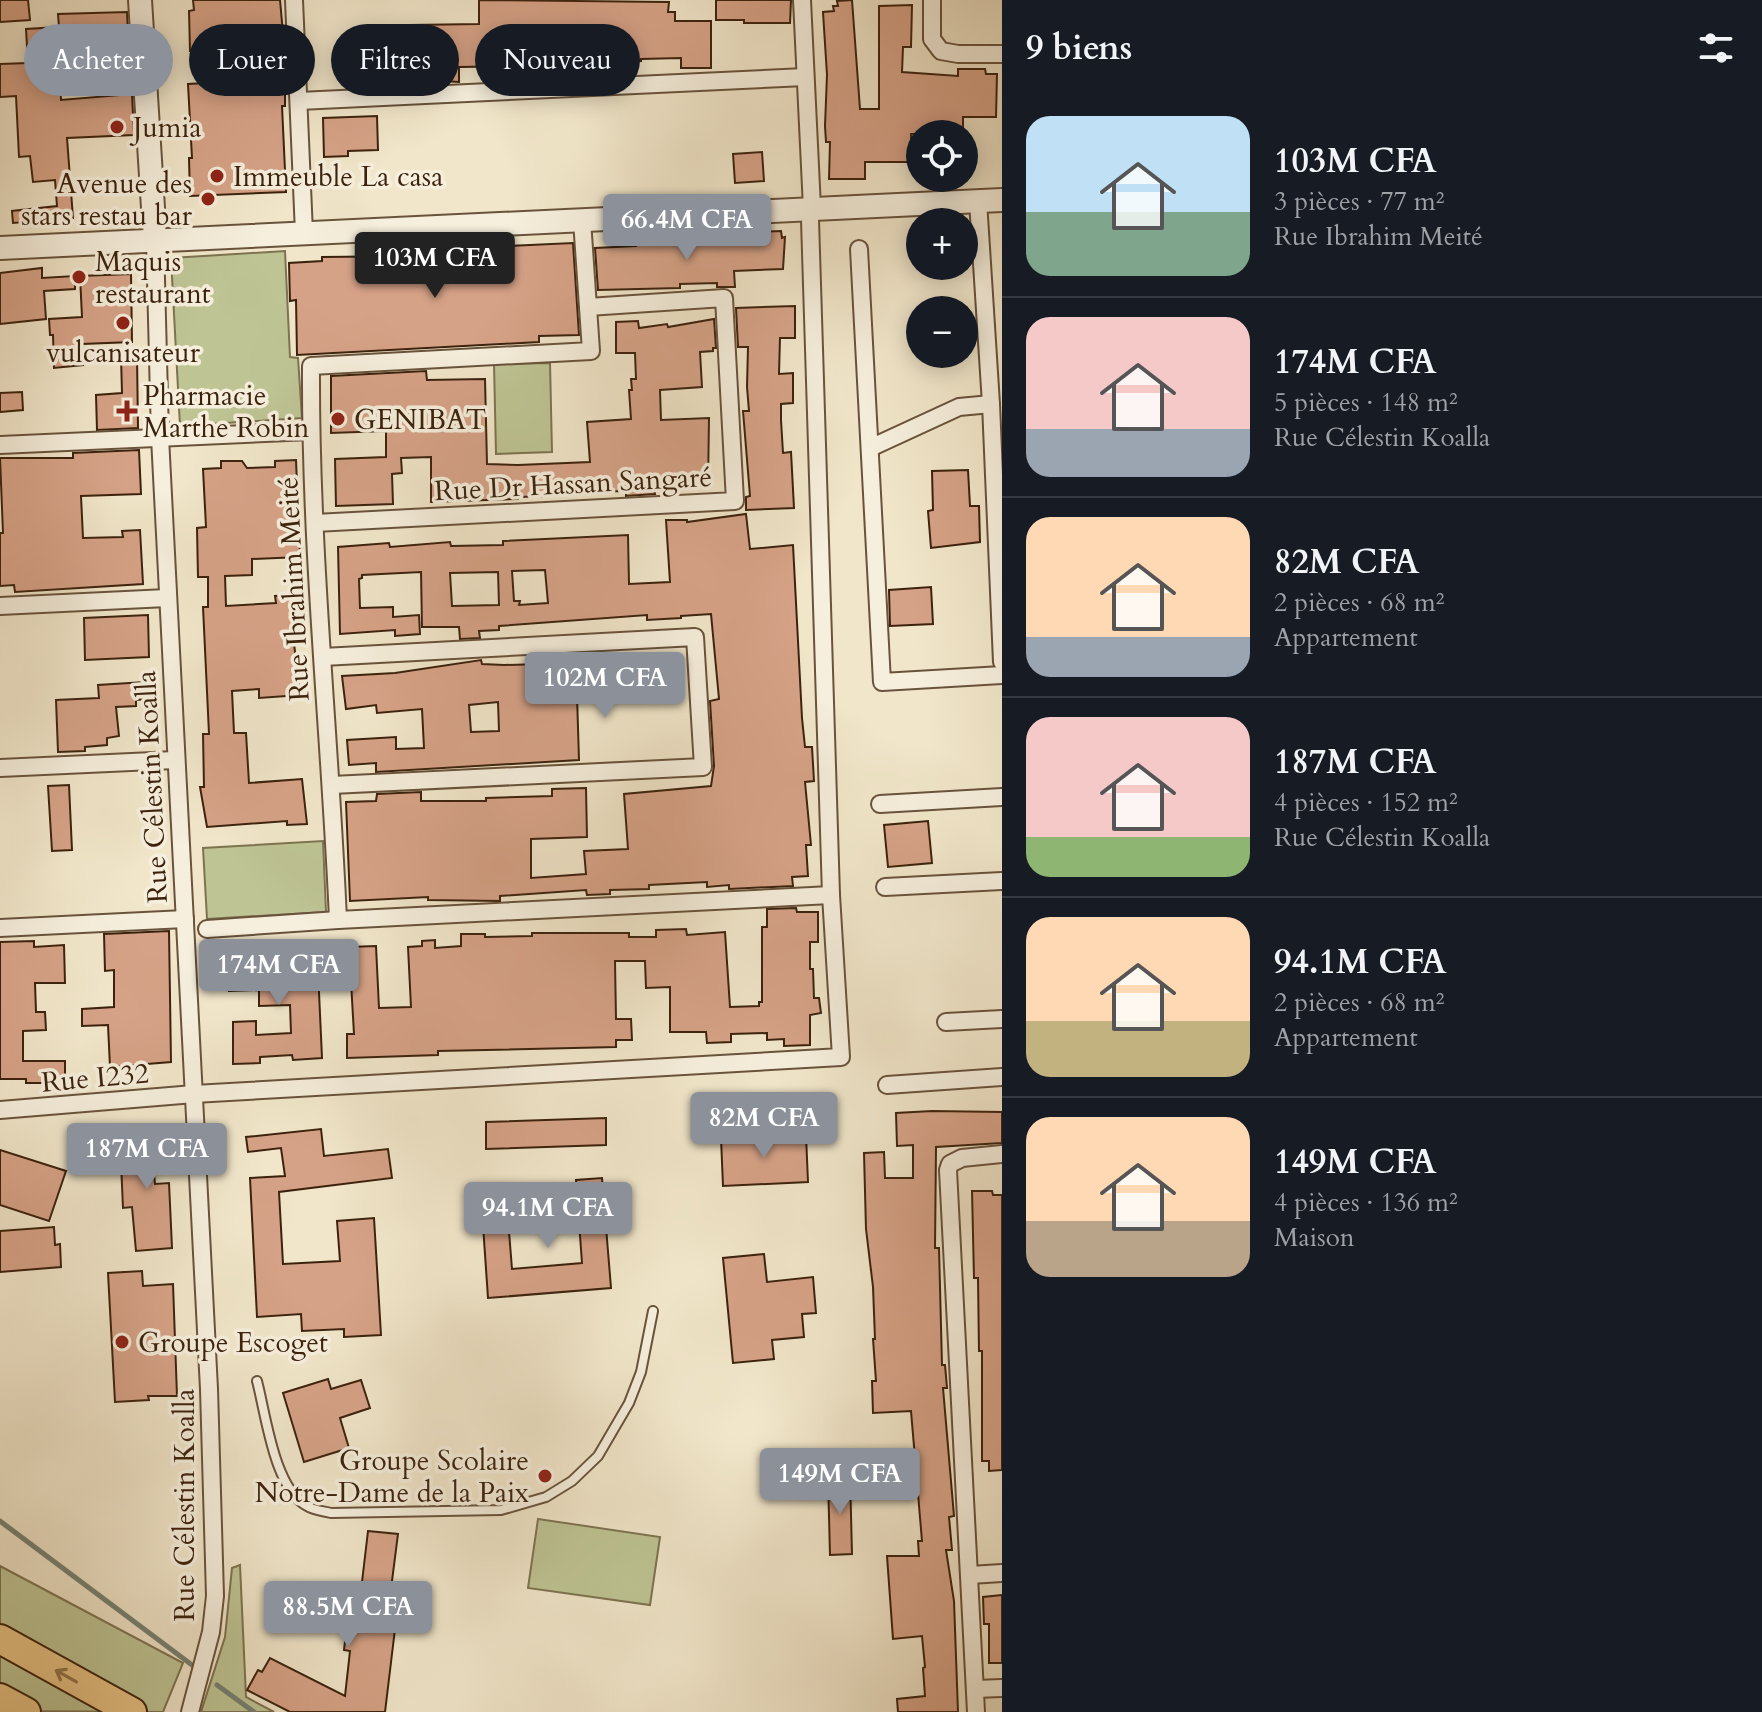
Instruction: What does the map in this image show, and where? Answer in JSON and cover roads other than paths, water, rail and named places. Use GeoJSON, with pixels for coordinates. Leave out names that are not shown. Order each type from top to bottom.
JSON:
{"type":"FeatureCollection","features":[{"type":"Feature","properties":{"kind":"highway"},"geometry":{"type":"LineString","coordinates":[[0,1639],[132,1712]]}},
{"type":"Feature","properties":{"kind":"highway"},"geometry":{"type":"LineString","coordinates":[[0,1698],[26,1712]]}},
{"type":"Feature","properties":{"kind":"street"},"geometry":{"type":"LineString","coordinates":[[140,0],[155,240]]}},
{"type":"Feature","properties":{"kind":"street"},"geometry":{"type":"LineString","coordinates":[[294,0],[304,233]]}},
{"type":"Feature","properties":{"kind":"street"},"geometry":{"type":"LineString","coordinates":[[207,929],[831,895],[812,208],[802,0]]}},
{"type":"Feature","properties":{"kind":"street"},"geometry":{"type":"LineString","coordinates":[[932,0],[932,39],[941,51],[1002,54]]}},
{"type":"Feature","properties":{"kind":"street"},"geometry":{"type":"LineString","coordinates":[[299,101],[805,77]]}},
{"type":"Feature","properties":{"kind":"street"},"geometry":{"type":"LineString","coordinates":[[0,248],[304,233],[582,227],[812,208],[1002,200]]}},
{"type":"Feature","properties":{"kind":"street"},"geometry":{"type":"LineString","coordinates":[[978,201],[991,404],[1002,662]]}},
{"type":"Feature","properties":{"kind":"street","name":"Rue Ibrahim Meité"},"geometry":{"type":"LineString","coordinates":[[338,920],[315,523],[311,366],[591,351],[582,227]]}},
{"type":"Feature","properties":{"kind":"street","name":"Rue Célestin Koalla"},"geometry":{"type":"LineString","coordinates":[[155,240],[167,598],[209,1389],[215,1596],[211,1632],[190,1712]]}},
{"type":"Feature","properties":{"kind":"street"},"geometry":{"type":"LineString","coordinates":[[859,249],[882,682],[1002,675]]}},
{"type":"Feature","properties":{"kind":"street","name":"Rue Dr Hassan Sangaré"},"geometry":{"type":"LineString","coordinates":[[315,523],[735,501],[724,298],[588,307]]}},
{"type":"Feature","properties":{"kind":"street"},"geometry":{"type":"LineString","coordinates":[[870,448],[959,407],[991,404]]}},
{"type":"Feature","properties":{"kind":"street"},"geometry":{"type":"LineString","coordinates":[[0,445],[311,431]]}},
{"type":"Feature","properties":{"kind":"street"},"geometry":{"type":"LineString","coordinates":[[0,606],[167,598]]}},
{"type":"Feature","properties":{"kind":"street"},"geometry":{"type":"LineString","coordinates":[[323,657],[695,637],[703,767],[332,785]]}},
{"type":"Feature","properties":{"kind":"street"},"geometry":{"type":"LineString","coordinates":[[0,768],[175,760]]}},
{"type":"Feature","properties":{"kind":"street"},"geometry":{"type":"LineString","coordinates":[[880,804],[1002,797]]}},
{"type":"Feature","properties":{"kind":"street"},"geometry":{"type":"LineString","coordinates":[[885,887],[1002,881]]}},
{"type":"Feature","properties":{"kind":"street","name":"Rue I232"},"geometry":{"type":"LineString","coordinates":[[0,1110],[194,1094],[841,1057],[831,895]]}},
{"type":"Feature","properties":{"kind":"street"},"geometry":{"type":"LineString","coordinates":[[0,928],[185,919]]}},
{"type":"Feature","properties":{"kind":"street"},"geometry":{"type":"LineString","coordinates":[[946,1022],[1002,1019]]}},
{"type":"Feature","properties":{"kind":"street"},"geometry":{"type":"LineString","coordinates":[[887,1085],[1002,1077]]}},
{"type":"Feature","properties":{"kind":"street"},"geometry":{"type":"LineString","coordinates":[[976,1712],[948,1170],[950,1164],[962,1158],[1002,1154]]}},
{"type":"Feature","properties":{"kind":"street"},"geometry":{"type":"LineString","coordinates":[[970,1575],[1002,1573]]}},
{"type":"Feature","properties":{"kind":"street"},"geometry":{"type":"LineString","coordinates":[[975,1689],[1002,1688]]}},
{"type":"Feature","properties":{"kind":"lane"},"geometry":{"type":"LineString","coordinates":[[257,1381],[278,1466],[288,1488],[306,1506],[331,1513],[501,1510],[546,1497],[572,1481],[598,1456],[629,1403],[641,1372],[653,1311]]}},
{"type":"Feature","properties":{"kind":"waterway"},"geometry":{"type":"LineString","coordinates":[[0,1521],[192,1665]]}},
{"type":"Feature","properties":{"kind":"waterway"},"geometry":{"type":"LineString","coordinates":[[217,1685],[254,1712]]}},
{"type":"Feature","properties":{"kind":"place","name":"Jumia"},"geometry":{"type":"Point","coordinates":[117,127]}},
{"type":"Feature","properties":{"kind":"place","name":"Immeuble La casa"},"geometry":{"type":"Point","coordinates":[217,176]}},
{"type":"Feature","properties":{"kind":"place","name":"Avenue des stars restau bar"},"geometry":{"type":"Point","coordinates":[208,199]}},
{"type":"Feature","properties":{"kind":"place","name":"Maquis restaurant"},"geometry":{"type":"Point","coordinates":[79,277]}},
{"type":"Feature","properties":{"kind":"place","name":"vulcanisateur"},"geometry":{"type":"Point","coordinates":[123,323]}},
{"type":"Feature","properties":{"kind":"place","name":"Pharmacie Marthe Robin"},"geometry":{"type":"Point","coordinates":[127,411]}},
{"type":"Feature","properties":{"kind":"place","name":"GENIBAT"},"geometry":{"type":"Point","coordinates":[338,419]}},
{"type":"Feature","properties":{"kind":"place","name":"Groupe Escoget"},"geometry":{"type":"Point","coordinates":[122,1342]}},
{"type":"Feature","properties":{"kind":"place","name":"Groupe Scolaire Notre-Dame de la Paix"},"geometry":{"type":"Point","coordinates":[545,1476]}}]}
